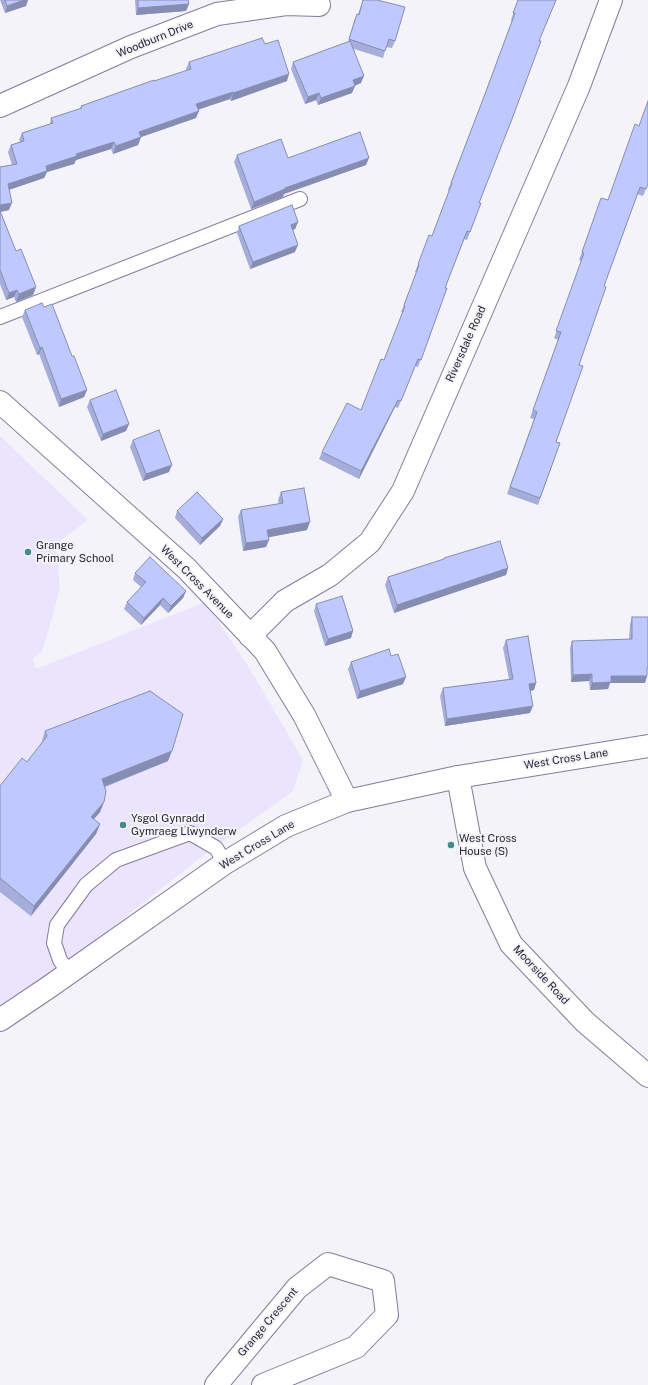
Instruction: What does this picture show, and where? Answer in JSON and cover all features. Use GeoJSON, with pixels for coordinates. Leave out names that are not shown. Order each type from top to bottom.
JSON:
{"type":"FeatureCollection","features":[{"type":"Feature","properties":{"kind":"street","name":"Riversdale Road"},"geometry":{"type":"LineString","coordinates":[[250,636],[285,601],[330,575],[370,542],[403,491],[579,86],[611,0]]}},
{"type":"Feature","properties":{"kind":"street","name":"Woodburn Drive"},"geometry":{"type":"LineString","coordinates":[[0,106],[131,47],[217,14],[286,4],[319,5]]}},
{"type":"Feature","properties":{"kind":"street","name":"West Cross Avenue"},"geometry":{"type":"LineString","coordinates":[[0,402],[186,568],[264,651],[304,715],[347,801]]}},
{"type":"Feature","properties":{"kind":"street","name":"West Cross Lane"},"geometry":{"type":"LineString","coordinates":[[0,1020],[225,863],[286,826],[347,801],[458,777],[648,746]]}},
{"type":"Feature","properties":{"kind":"street","name":"Moorside Road"},"geometry":{"type":"LineString","coordinates":[[458,777],[476,868],[511,944],[585,1022],[648,1076]]}},
{"type":"Feature","properties":{"kind":"street","name":"Grange Crescent"},"geometry":{"type":"LineString","coordinates":[[216,1385],[297,1288],[328,1264],[383,1281],[387,1315],[356,1347],[263,1385]]}},
{"type":"Feature","properties":{"kind":"lane"},"geometry":{"type":"LineString","coordinates":[[0,317],[300,199]]}},
{"type":"Feature","properties":{"kind":"lane"},"geometry":{"type":"LineString","coordinates":[[69,973],[60,960],[54,943],[57,925],[86,885],[116,860],[190,833],[216,848],[225,863]]}},
{"type":"Feature","properties":{"kind":"shaded area","name":"Ysgol Gynradd Gymraeg Llwynderw"},"geometry":{"type":"Polygon","coordinates":[[[0,436],[88,520],[53,546],[60,559],[58,569],[60,589],[42,652],[33,658],[36,669],[205,602],[250,669],[303,760],[293,791],[200,858],[49,977],[0,1011],[0,436]]]}},
{"type":"Feature","properties":{"kind":"building"},"geometry":{"type":"Polygon","coordinates":[[[5,0],[24,0],[7,6],[5,0]]]}},
{"type":"Feature","properties":{"kind":"building"},"geometry":{"type":"Polygon","coordinates":[[[138,0],[188,0],[189,4],[138,8],[138,0]]]}},
{"type":"Feature","properties":{"kind":"building"},"geometry":{"type":"Polygon","coordinates":[[[363,0],[377,0],[405,7],[395,41],[389,39],[385,51],[349,39],[357,14],[359,15],[363,0]]]}},
{"type":"Feature","properties":{"kind":"building"},"geometry":{"type":"Polygon","coordinates":[[[518,0],[556,0],[539,41],[541,41],[479,203],[481,203],[470,232],[467,231],[445,288],[447,288],[421,360],[418,359],[401,401],[398,400],[361,471],[322,452],[347,403],[361,410],[381,359],[384,360],[405,306],[404,305],[429,235],[432,236],[452,183],[515,13],[513,13],[518,0]]]}},
{"type":"Feature","properties":{"kind":"building"},"geometry":{"type":"Polygon","coordinates":[[[262,38],[265,44],[278,40],[289,74],[196,104],[199,111],[139,132],[141,137],[116,146],[114,142],[76,154],[77,156],[46,166],[47,171],[8,184],[12,203],[0,205],[0,167],[17,164],[11,145],[24,141],[22,133],[53,123],[51,118],[82,108],[81,106],[154,80],[191,69],[189,62],[262,38]]]}},
{"type":"Feature","properties":{"kind":"building"},"geometry":{"type":"Polygon","coordinates":[[[350,41],[364,76],[353,80],[355,86],[321,98],[319,93],[308,97],[293,62],[350,41]]]}},
{"type":"Feature","properties":{"kind":"building"},"geometry":{"type":"Polygon","coordinates":[[[648,101],[648,184],[646,189],[640,187],[604,286],[606,287],[579,365],[583,366],[556,442],[560,443],[540,498],[510,487],[537,412],[533,410],[561,332],[556,331],[584,253],[582,252],[601,198],[608,200],[635,124],[639,126],[648,101]]]}},
{"type":"Feature","properties":{"kind":"building"},"geometry":{"type":"Polygon","coordinates":[[[360,132],[369,158],[285,188],[254,202],[237,155],[281,139],[288,158],[360,132]]]}},
{"type":"Feature","properties":{"kind":"building"},"geometry":{"type":"Polygon","coordinates":[[[292,205],[298,222],[291,225],[298,245],[253,262],[239,226],[292,205]]]}},
{"type":"Feature","properties":{"kind":"building"},"geometry":{"type":"Polygon","coordinates":[[[0,211],[16,251],[21,249],[36,287],[19,294],[17,290],[9,293],[0,270],[0,211]]]}},
{"type":"Feature","properties":{"kind":"building"},"geometry":{"type":"Polygon","coordinates":[[[42,303],[44,307],[52,304],[87,390],[61,399],[42,347],[40,348],[25,310],[42,303]]]}},
{"type":"Feature","properties":{"kind":"building"},"geometry":{"type":"Polygon","coordinates":[[[116,390],[129,424],[103,434],[90,400],[116,390]]]}},
{"type":"Feature","properties":{"kind":"building"},"geometry":{"type":"Polygon","coordinates":[[[159,430],[172,465],[146,474],[133,440],[159,430]]]}},
{"type":"Feature","properties":{"kind":"building"},"geometry":{"type":"Polygon","coordinates":[[[304,488],[310,522],[267,530],[269,540],[246,543],[241,510],[283,503],[281,492],[304,488]]]}},
{"type":"Feature","properties":{"kind":"building"},"geometry":{"type":"Polygon","coordinates":[[[197,492],[223,519],[202,538],[177,511],[197,492]]]}},
{"type":"Feature","properties":{"kind":"building"},"geometry":{"type":"Polygon","coordinates":[[[500,541],[508,568],[397,605],[388,577],[500,541]]]}},
{"type":"Feature","properties":{"kind":"building"},"geometry":{"type":"Polygon","coordinates":[[[150,557],[186,591],[171,606],[163,598],[144,618],[127,602],[146,582],[135,573],[150,557]]]}},
{"type":"Feature","properties":{"kind":"building"},"geometry":{"type":"Polygon","coordinates":[[[342,596],[353,631],[328,639],[316,604],[342,596]]]}},
{"type":"Feature","properties":{"kind":"building"},"geometry":{"type":"Polygon","coordinates":[[[632,617],[648,617],[647,676],[611,676],[611,682],[592,683],[592,674],[573,675],[572,641],[632,639],[632,617]]]}},
{"type":"Feature","properties":{"kind":"building"},"geometry":{"type":"Polygon","coordinates":[[[528,636],[536,683],[529,684],[533,706],[447,719],[443,688],[513,679],[506,640],[528,636]]]}},
{"type":"Feature","properties":{"kind":"building"},"geometry":{"type":"Polygon","coordinates":[[[389,649],[391,656],[398,654],[406,677],[360,691],[351,662],[389,649]]]}},
{"type":"Feature","properties":{"kind":"building"},"geometry":{"type":"Polygon","coordinates":[[[150,691],[183,714],[172,751],[102,779],[106,791],[104,802],[91,817],[100,824],[34,906],[0,878],[0,786],[22,758],[27,762],[47,736],[45,731],[150,691]]]}},
{"type":"Feature","properties":{"kind":"place","name":"Grange Primary School"},"geometry":{"type":"Point","coordinates":[28,552]}},
{"type":"Feature","properties":{"kind":"place","name":"Ysgol Gynradd Gymraeg Llwynderw"},"geometry":{"type":"Point","coordinates":[123,825]}},
{"type":"Feature","properties":{"kind":"place","name":"West Cross House (S)"},"geometry":{"type":"Point","coordinates":[451,845]}}]}
